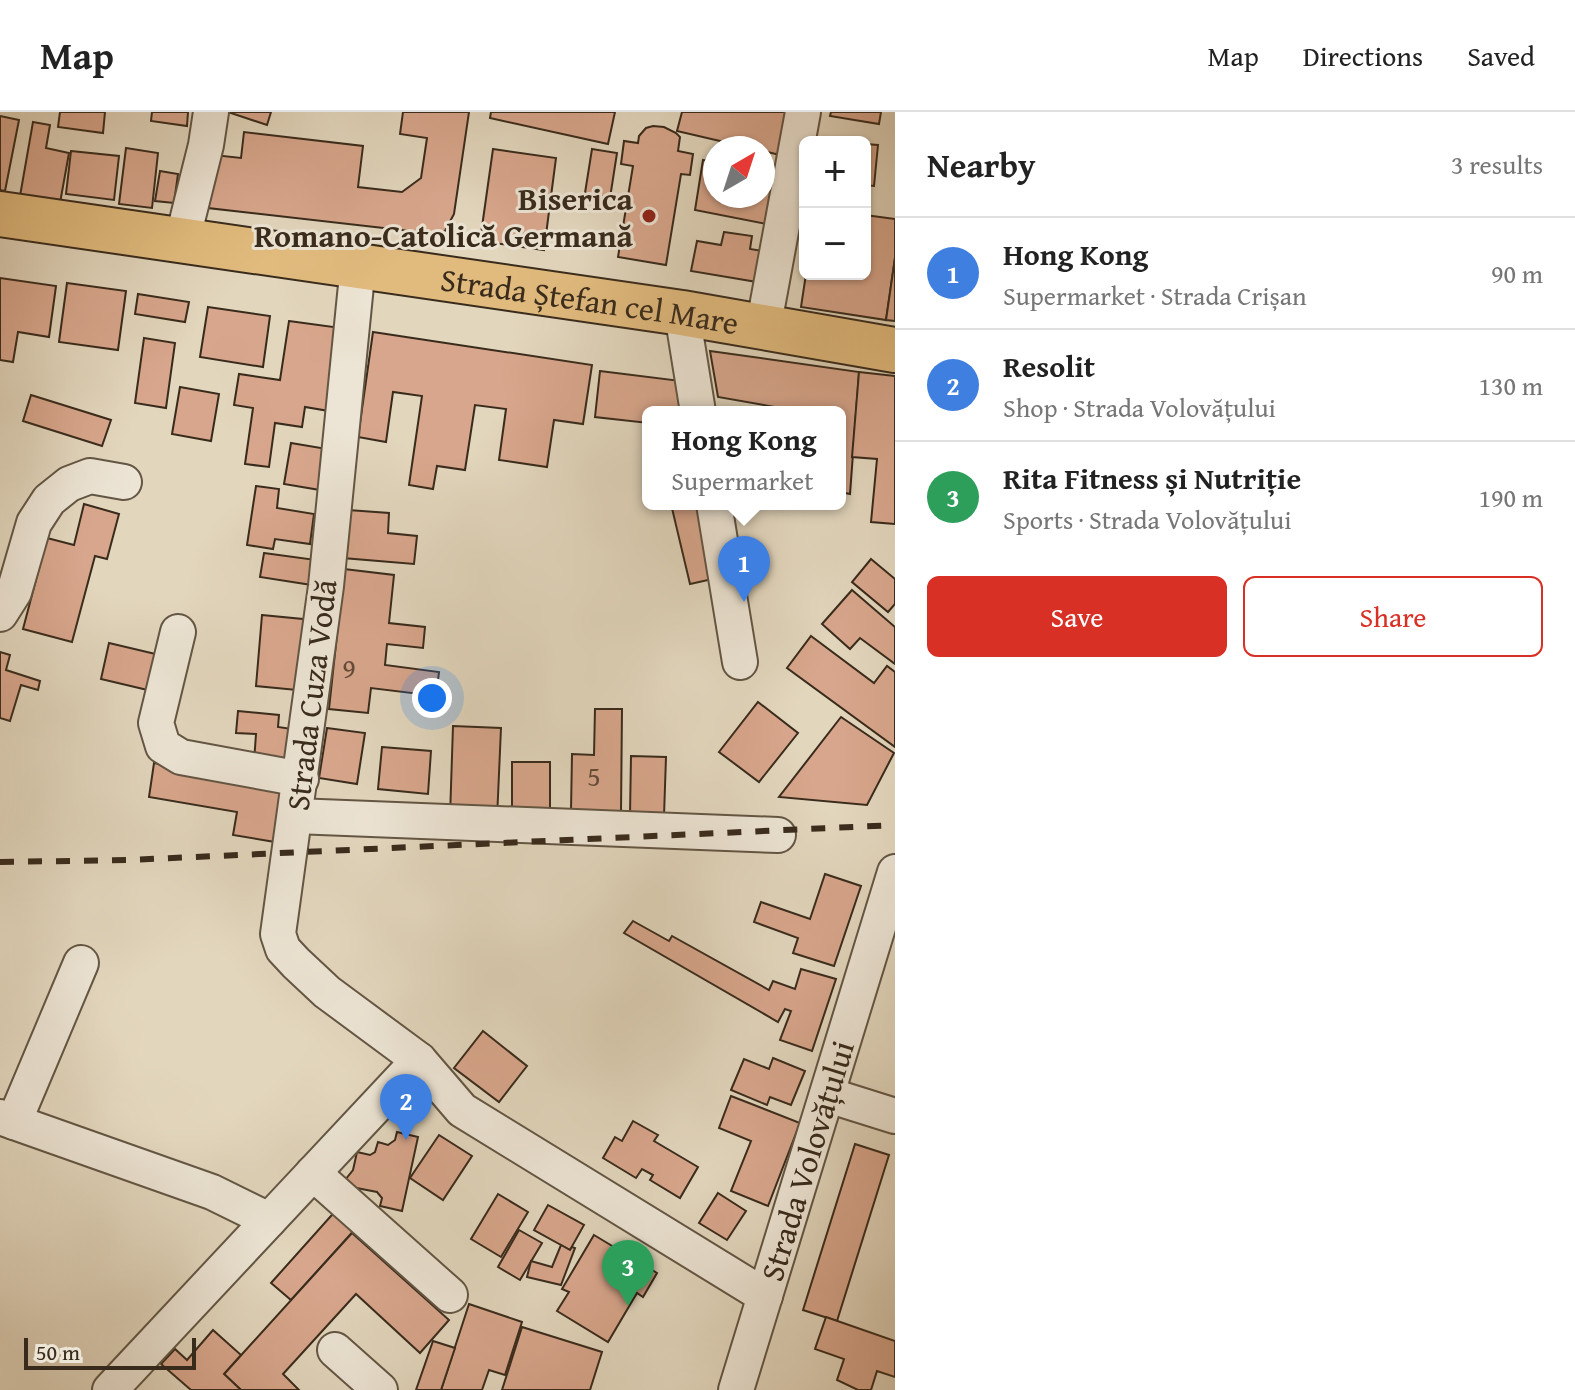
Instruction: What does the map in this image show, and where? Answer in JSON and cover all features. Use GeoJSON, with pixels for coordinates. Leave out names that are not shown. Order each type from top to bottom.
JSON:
{"type":"FeatureCollection","features":[{"type":"Feature","properties":{"kind":"main road","name":"Strada Ștefan cel Mare"},"geometry":{"type":"LineString","coordinates":[[0,214],[682,313],[895,350]]}},
{"type":"Feature","properties":{"kind":"street"},"geometry":{"type":"LineString","coordinates":[[182,241],[211,112]]}},
{"type":"Feature","properties":{"kind":"street"},"geometry":{"type":"LineString","coordinates":[[763,329],[803,112]]}},
{"type":"Feature","properties":{"kind":"street","name":"Strada Cuza Vodă"},"geometry":{"type":"LineString","coordinates":[[358,265],[326,586],[278,934],[283,949],[327,992],[419,1060]]}},
{"type":"Feature","properties":{"kind":"street"},"geometry":{"type":"LineString","coordinates":[[682,313],[697,406]]}},
{"type":"Feature","properties":{"kind":"street"},"geometry":{"type":"LineString","coordinates":[[0,614],[14,592],[34,523],[49,500],[69,484],[90,476],[124,482]]}},
{"type":"Feature","properties":{"kind":"street"},"geometry":{"type":"LineString","coordinates":[[715,510],[740,662]]}},
{"type":"Feature","properties":{"kind":"street"},"geometry":{"type":"LineString","coordinates":[[178,632],[156,723],[163,746],[181,757],[301,779]]}},
{"type":"Feature","properties":{"kind":"street"},"geometry":{"type":"LineString","coordinates":[[295,816],[778,835]]}},
{"type":"Feature","properties":{"kind":"street","name":"Strada Volovățului"},"geometry":{"type":"LineString","coordinates":[[419,1060],[462,1110],[765,1296],[895,872]]}},
{"type":"Feature","properties":{"kind":"street"},"geometry":{"type":"LineString","coordinates":[[81,963],[7,1120],[212,1192],[269,1220]]}},
{"type":"Feature","properties":{"kind":"street"},"geometry":{"type":"LineString","coordinates":[[110,1390],[419,1060]]}},
{"type":"Feature","properties":{"kind":"street"},"geometry":{"type":"LineString","coordinates":[[828,1095],[895,1116]]}},
{"type":"Feature","properties":{"kind":"street"},"geometry":{"type":"LineString","coordinates":[[313,1173],[450,1295]]}},
{"type":"Feature","properties":{"kind":"street"},"geometry":{"type":"LineString","coordinates":[[736,1390],[765,1296]]}},
{"type":"Feature","properties":{"kind":"street"},"geometry":{"type":"LineString","coordinates":[[335,1350],[380,1390]]}},
{"type":"Feature","properties":{"kind":"building"},"geometry":{"type":"Polygon","coordinates":[[[60,112],[105,112],[103,133],[58,127],[60,112]]]}},
{"type":"Feature","properties":{"kind":"building"},"geometry":{"type":"Polygon","coordinates":[[[152,112],[188,112],[187,126],[151,121],[152,112]]]}},
{"type":"Feature","properties":{"kind":"building"},"geometry":{"type":"Polygon","coordinates":[[[228,112],[271,112],[267,125],[228,112]]]}},
{"type":"Feature","properties":{"kind":"building"},"geometry":{"type":"Polygon","coordinates":[[[403,112],[469,112],[454,214],[445,231],[436,234],[208,208],[214,155],[241,158],[244,132],[363,146],[358,187],[402,192],[421,178],[427,138],[400,134],[403,112]]]}},
{"type":"Feature","properties":{"kind":"building"},"geometry":{"type":"Polygon","coordinates":[[[491,112],[615,112],[608,144],[490,118],[491,112]]]}},
{"type":"Feature","properties":{"kind":"building"},"geometry":{"type":"Polygon","coordinates":[[[682,112],[789,112],[780,155],[775,154],[775,136],[703,137],[677,131],[682,112]]]}},
{"type":"Feature","properties":{"kind":"building"},"geometry":{"type":"Polygon","coordinates":[[[831,112],[881,112],[879,124],[830,116],[831,112]]]}},
{"type":"Feature","properties":{"kind":"building"},"geometry":{"type":"Polygon","coordinates":[[[0,116],[19,120],[5,191],[0,190],[0,116]]]}},
{"type":"Feature","properties":{"kind":"building"},"geometry":{"type":"Polygon","coordinates":[[[33,122],[50,125],[46,148],[69,153],[60,203],[20,196],[33,122]]]}},
{"type":"Feature","properties":{"kind":"building","name":"Biserica Romano-Catolică Germană"},"geometry":{"type":"Polygon","coordinates":[[[653,126],[676,133],[680,137],[678,151],[693,154],[690,175],[681,174],[666,265],[618,257],[633,166],[621,164],[624,141],[638,143],[639,136],[646,128],[653,126]]]}},
{"type":"Feature","properties":{"kind":"building"},"geometry":{"type":"Polygon","coordinates":[[[871,144],[878,145],[874,186],[871,186],[871,144]]]}},
{"type":"Feature","properties":{"kind":"building"},"geometry":{"type":"Polygon","coordinates":[[[126,148],[158,153],[152,208],[119,204],[126,148]]]}},
{"type":"Feature","properties":{"kind":"building"},"geometry":{"type":"Polygon","coordinates":[[[493,149],[556,158],[544,250],[480,241],[493,149]]]}},
{"type":"Feature","properties":{"kind":"building"},"geometry":{"type":"Polygon","coordinates":[[[592,149],[617,153],[610,198],[585,193],[592,149]]]}},
{"type":"Feature","properties":{"kind":"building"},"geometry":{"type":"Polygon","coordinates":[[[71,151],[119,156],[114,200],[66,194],[71,151]]]}},
{"type":"Feature","properties":{"kind":"building"},"geometry":{"type":"Polygon","coordinates":[[[703,160],[703,208],[770,208],[767,224],[695,210],[703,160]]]}},
{"type":"Feature","properties":{"kind":"building"},"geometry":{"type":"Polygon","coordinates":[[[160,171],[178,174],[174,203],[155,201],[160,171]]]}},
{"type":"Feature","properties":{"kind":"building"},"geometry":{"type":"Polygon","coordinates":[[[871,216],[895,219],[895,258],[886,320],[801,307],[805,280],[871,280],[871,216]]]}},
{"type":"Feature","properties":{"kind":"building"},"geometry":{"type":"Polygon","coordinates":[[[724,232],[752,236],[750,249],[768,252],[763,283],[691,271],[697,241],[721,245],[724,232]]]}},
{"type":"Feature","properties":{"kind":"building"},"geometry":{"type":"Polygon","coordinates":[[[895,258],[895,321],[886,320],[895,258]]]}},
{"type":"Feature","properties":{"kind":"building"},"geometry":{"type":"Polygon","coordinates":[[[0,278],[56,286],[49,337],[18,332],[13,362],[0,360],[0,278]]]}},
{"type":"Feature","properties":{"kind":"building"},"geometry":{"type":"Polygon","coordinates":[[[67,283],[126,291],[118,350],[59,342],[67,283]]]}},
{"type":"Feature","properties":{"kind":"building"},"geometry":{"type":"Polygon","coordinates":[[[138,294],[189,302],[185,322],[135,314],[138,294]]]}},
{"type":"Feature","properties":{"kind":"building"},"geometry":{"type":"Polygon","coordinates":[[[208,307],[270,316],[263,367],[200,357],[208,307]]]}},
{"type":"Feature","properties":{"kind":"building"},"geometry":{"type":"Polygon","coordinates":[[[289,321],[341,328],[329,411],[305,407],[302,427],[275,423],[269,467],[245,464],[253,408],[234,405],[239,374],[280,380],[289,321]]]}},
{"type":"Feature","properties":{"kind":"building"},"geometry":{"type":"Polygon","coordinates":[[[373,332],[592,365],[583,424],[554,420],[547,467],[499,460],[506,409],[475,405],[465,470],[437,466],[433,489],[409,485],[422,396],[393,392],[386,442],[358,437],[373,332]]]}},
{"type":"Feature","properties":{"kind":"building"},"geometry":{"type":"Polygon","coordinates":[[[144,338],[175,343],[166,408],[135,403],[144,338]]]}},
{"type":"Feature","properties":{"kind":"building"},"geometry":{"type":"Polygon","coordinates":[[[710,351],[859,372],[850,494],[846,493],[846,406],[769,406],[718,397],[710,351]]]}},
{"type":"Feature","properties":{"kind":"building"},"geometry":{"type":"Polygon","coordinates":[[[600,371],[689,382],[686,406],[642,406],[642,422],[595,417],[600,371]]]}},
{"type":"Feature","properties":{"kind":"building"},"geometry":{"type":"Polygon","coordinates":[[[859,372],[895,376],[895,524],[871,522],[877,459],[852,457],[859,372]]]}},
{"type":"Feature","properties":{"kind":"building"},"geometry":{"type":"Polygon","coordinates":[[[180,387],[219,394],[211,441],[172,434],[180,387]]]}},
{"type":"Feature","properties":{"kind":"building"},"geometry":{"type":"Polygon","coordinates":[[[31,395],[111,420],[102,446],[23,421],[31,395]]]}},
{"type":"Feature","properties":{"kind":"building"},"geometry":{"type":"Polygon","coordinates":[[[291,443],[327,449],[320,490],[284,484],[291,443]]]}},
{"type":"Feature","properties":{"kind":"building"},"geometry":{"type":"Polygon","coordinates":[[[256,486],[279,489],[277,508],[314,514],[310,544],[275,539],[273,549],[247,545],[256,486]]]}},
{"type":"Feature","properties":{"kind":"building"},"geometry":{"type":"Polygon","coordinates":[[[84,504],[119,514],[107,559],[95,556],[72,642],[23,629],[47,538],[74,545],[84,504]]]}},
{"type":"Feature","properties":{"kind":"building"},"geometry":{"type":"Polygon","coordinates":[[[348,510],[389,513],[388,533],[417,536],[414,564],[343,558],[348,510]]]}},
{"type":"Feature","properties":{"kind":"building"},"geometry":{"type":"Polygon","coordinates":[[[672,510],[701,510],[717,578],[690,584],[672,510]]]}},
{"type":"Feature","properties":{"kind":"building"},"geometry":{"type":"Polygon","coordinates":[[[264,553],[316,560],[312,585],[260,577],[264,553]]]}},
{"type":"Feature","properties":{"kind":"building"},"geometry":{"type":"Polygon","coordinates":[[[871,559],[895,579],[895,604],[888,612],[852,582],[871,559]]]}},
{"type":"Feature","properties":{"kind":"building"},"geometry":{"type":"Polygon","coordinates":[[[344,569],[394,575],[389,623],[425,627],[423,648],[387,644],[385,665],[439,672],[436,696],[371,688],[368,713],[329,709],[344,569]]]}},
{"type":"Feature","properties":{"kind":"building"},"geometry":{"type":"Polygon","coordinates":[[[852,590],[895,627],[895,664],[860,638],[850,649],[822,624],[852,590]]]}},
{"type":"Feature","properties":{"kind":"building"},"geometry":{"type":"Polygon","coordinates":[[[262,615],[313,620],[307,691],[256,686],[262,615]]]}},
{"type":"Feature","properties":{"kind":"building"},"geometry":{"type":"Polygon","coordinates":[[[811,636],[874,683],[887,666],[895,672],[895,747],[787,668],[811,636]]]}},
{"type":"Feature","properties":{"kind":"building"},"geometry":{"type":"Polygon","coordinates":[[[109,643],[164,656],[156,692],[101,679],[109,643]]]}},
{"type":"Feature","properties":{"kind":"building"},"geometry":{"type":"Polygon","coordinates":[[[0,652],[10,655],[6,670],[40,681],[38,690],[21,685],[10,721],[0,718],[0,652]]]}},
{"type":"Feature","properties":{"kind":"building"},"geometry":{"type":"Polygon","coordinates":[[[758,702],[798,733],[759,782],[719,752],[758,702]]]}},
{"type":"Feature","properties":{"kind":"building"},"geometry":{"type":"Polygon","coordinates":[[[595,709],[622,709],[621,812],[571,811],[572,754],[594,755],[595,709]]]}},
{"type":"Feature","properties":{"kind":"building"},"geometry":{"type":"Polygon","coordinates":[[[238,711],[279,715],[278,727],[292,729],[288,765],[254,762],[256,734],[236,733],[238,711]]]}},
{"type":"Feature","properties":{"kind":"building"},"geometry":{"type":"Polygon","coordinates":[[[841,717],[894,753],[867,805],[779,797],[841,717]]]}},
{"type":"Feature","properties":{"kind":"building"},"geometry":{"type":"Polygon","coordinates":[[[453,726],[501,728],[497,819],[450,817],[453,726]]]}},
{"type":"Feature","properties":{"kind":"building"},"geometry":{"type":"Polygon","coordinates":[[[327,728],[365,733],[357,784],[319,778],[327,728]]]}},
{"type":"Feature","properties":{"kind":"building"},"geometry":{"type":"Polygon","coordinates":[[[382,747],[431,751],[428,794],[378,789],[382,747]]]}},
{"type":"Feature","properties":{"kind":"building"},"geometry":{"type":"Polygon","coordinates":[[[631,756],[666,757],[664,816],[630,815],[631,756]]]}},
{"type":"Feature","properties":{"kind":"building"},"geometry":{"type":"Polygon","coordinates":[[[512,762],[550,762],[550,815],[512,815],[512,762]]]}},
{"type":"Feature","properties":{"kind":"building"},"geometry":{"type":"Polygon","coordinates":[[[154,763],[290,786],[281,843],[233,835],[237,812],[149,797],[154,763]]]}},
{"type":"Feature","properties":{"kind":"building"},"geometry":{"type":"Polygon","coordinates":[[[825,874],[861,886],[834,966],[793,953],[798,938],[754,922],[761,902],[810,919],[825,874]]]}},
{"type":"Feature","properties":{"kind":"building"},"geometry":{"type":"Polygon","coordinates":[[[633,921],[669,941],[672,936],[769,990],[773,981],[795,989],[801,969],[836,979],[812,1051],[780,1040],[791,1011],[785,1009],[778,1022],[624,933],[633,921]]]}},
{"type":"Feature","properties":{"kind":"building"},"geometry":{"type":"Polygon","coordinates":[[[483,1031],[527,1066],[499,1102],[454,1068],[483,1031]]]}},
{"type":"Feature","properties":{"kind":"building"},"geometry":{"type":"Polygon","coordinates":[[[773,1058],[805,1071],[791,1105],[770,1097],[767,1105],[731,1090],[744,1059],[769,1069],[773,1058]]]}},
{"type":"Feature","properties":{"kind":"building"},"geometry":{"type":"Polygon","coordinates":[[[731,1096],[800,1123],[768,1206],[731,1191],[751,1141],[719,1128],[731,1096]]]}},
{"type":"Feature","properties":{"kind":"building"},"geometry":{"type":"Polygon","coordinates":[[[633,1121],[658,1135],[654,1141],[698,1167],[680,1198],[650,1180],[653,1175],[642,1169],[636,1178],[603,1158],[615,1137],[622,1141],[633,1121]]]}},
{"type":"Feature","properties":{"kind":"building"},"geometry":{"type":"Polygon","coordinates":[[[397,1132],[418,1137],[402,1211],[380,1206],[382,1198],[377,1192],[341,1185],[353,1170],[357,1152],[370,1155],[375,1152],[378,1142],[388,1145],[395,1140],[397,1132]]]}},
{"type":"Feature","properties":{"kind":"building"},"geometry":{"type":"Polygon","coordinates":[[[439,1135],[472,1156],[443,1200],[410,1178],[439,1135]]]}},
{"type":"Feature","properties":{"kind":"building"},"geometry":{"type":"Polygon","coordinates":[[[855,1144],[889,1155],[837,1321],[803,1310],[855,1144]]]}},
{"type":"Feature","properties":{"kind":"building"},"geometry":{"type":"Polygon","coordinates":[[[718,1193],[746,1211],[727,1240],[699,1223],[718,1193]]]}},
{"type":"Feature","properties":{"kind":"building"},"geometry":{"type":"Polygon","coordinates":[[[498,1194],[528,1212],[501,1257],[471,1239],[498,1194]]]}},
{"type":"Feature","properties":{"kind":"building"},"geometry":{"type":"Polygon","coordinates":[[[548,1205],[584,1225],[570,1250],[534,1230],[548,1205]]]}},
{"type":"Feature","properties":{"kind":"building"},"geometry":{"type":"Polygon","coordinates":[[[339,1207],[359,1225],[291,1300],[271,1283],[339,1207]]]}},
{"type":"Feature","properties":{"kind":"building"},"geometry":{"type":"Polygon","coordinates":[[[519,1230],[542,1243],[520,1280],[498,1267],[519,1230]]]}},
{"type":"Feature","properties":{"kind":"building"},"geometry":{"type":"Polygon","coordinates":[[[352,1233],[449,1320],[420,1353],[356,1294],[283,1374],[299,1390],[241,1390],[224,1374],[352,1233]]]}},
{"type":"Feature","properties":{"kind":"building"},"geometry":{"type":"Polygon","coordinates":[[[594,1235],[657,1273],[643,1297],[637,1293],[608,1342],[557,1311],[569,1292],[562,1289],[594,1235]]]}},
{"type":"Feature","properties":{"kind":"building"},"geometry":{"type":"Polygon","coordinates":[[[561,1245],[570,1250],[575,1248],[561,1285],[527,1277],[531,1261],[552,1267],[561,1245]]]}},
{"type":"Feature","properties":{"kind":"building"},"geometry":{"type":"Polygon","coordinates":[[[469,1304],[522,1322],[505,1375],[489,1370],[482,1390],[441,1390],[469,1304]]]}},
{"type":"Feature","properties":{"kind":"building"},"geometry":{"type":"Polygon","coordinates":[[[826,1317],[895,1341],[895,1377],[877,1371],[871,1390],[858,1390],[837,1380],[844,1359],[815,1349],[826,1317]]]}},
{"type":"Feature","properties":{"kind":"building"},"geometry":{"type":"Polygon","coordinates":[[[522,1327],[602,1352],[590,1390],[502,1390],[522,1327]]]}},
{"type":"Feature","properties":{"kind":"building"},"geometry":{"type":"Polygon","coordinates":[[[213,1330],[241,1355],[224,1374],[241,1390],[191,1390],[161,1364],[175,1349],[187,1360],[213,1330]]]}},
{"type":"Feature","properties":{"kind":"building"},"geometry":{"type":"Polygon","coordinates":[[[433,1341],[455,1348],[441,1390],[416,1390],[433,1341]]]}},
{"type":"Feature","properties":{"kind":"railway"},"geometry":{"type":"LineString","coordinates":[[0,862],[129,860],[895,825]]}},
{"type":"Feature","properties":{"kind":"place","name":"Biserica Romano-Catolică Germană"},"geometry":{"type":"Point","coordinates":[649,216]}},
{"type":"Feature","properties":{"kind":"place","name":"Hong Kong"},"geometry":{"type":"Point","coordinates":[744,602]}},
{"type":"Feature","properties":{"kind":"place","name":"Resolit"},"geometry":{"type":"Point","coordinates":[406,1140]}},
{"type":"Feature","properties":{"kind":"place","name":"Rita Fitness și Nutriție"},"geometry":{"type":"Point","coordinates":[628,1306]}}]}
